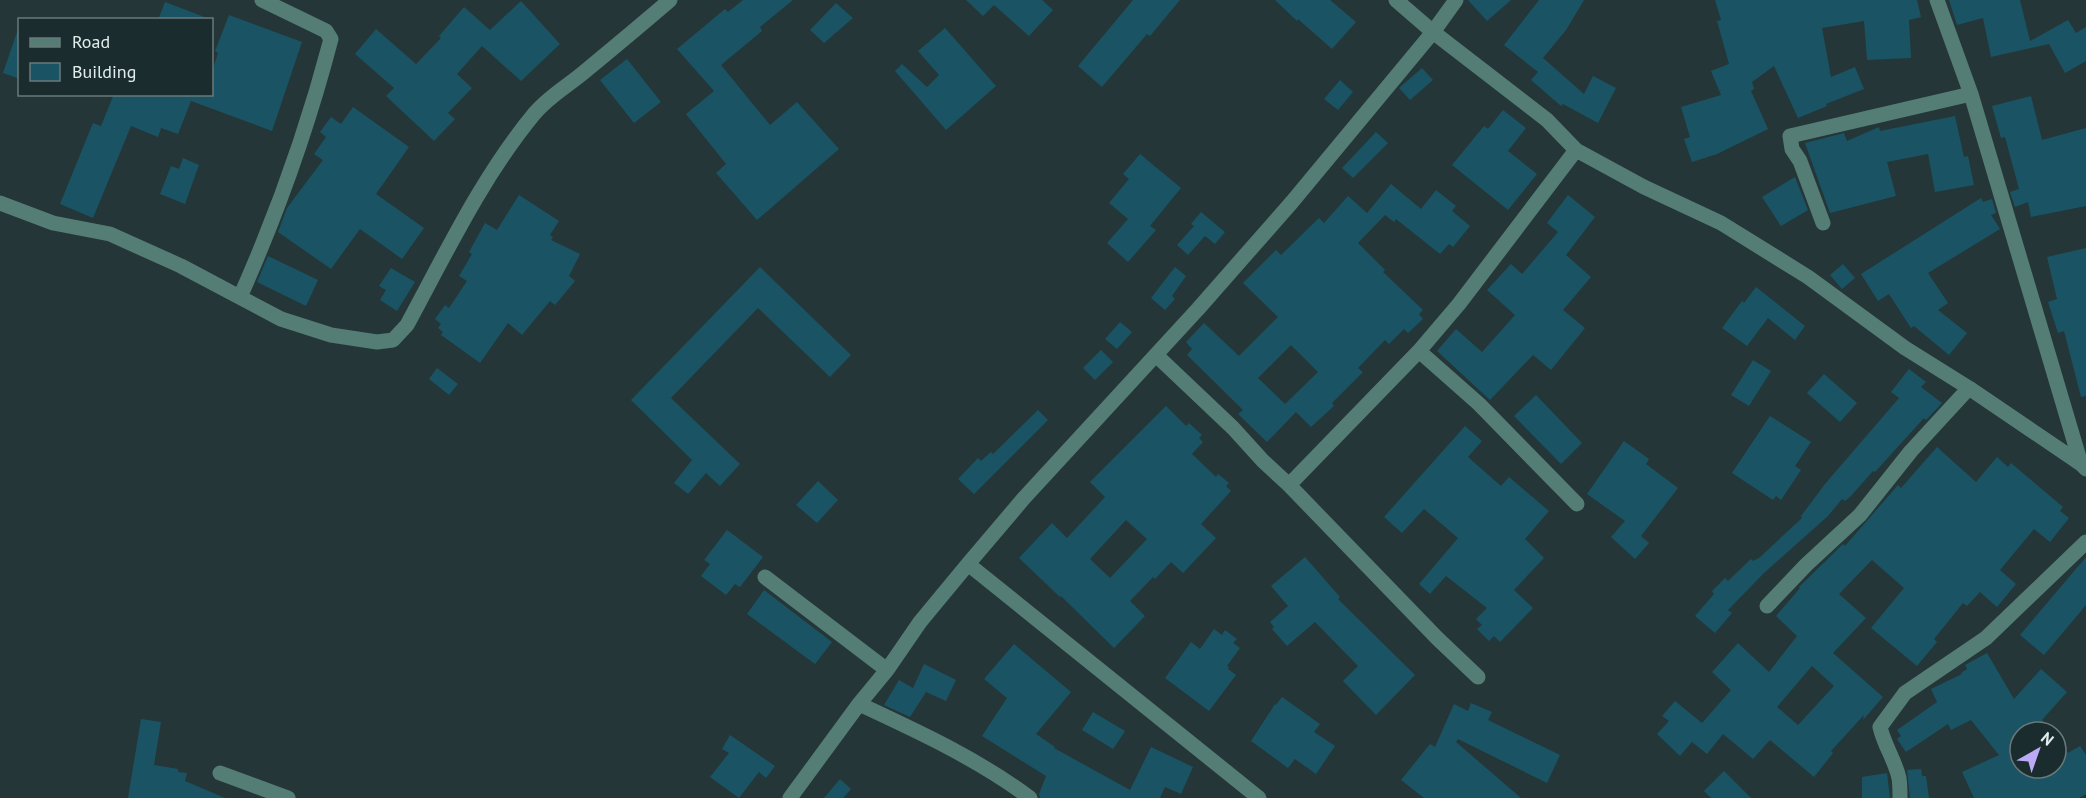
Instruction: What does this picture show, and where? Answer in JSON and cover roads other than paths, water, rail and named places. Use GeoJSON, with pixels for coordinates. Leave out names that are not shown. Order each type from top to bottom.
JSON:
{"type":"FeatureCollection","features":[{"type":"Feature","properties":{"kind":"street"},"geometry":{"type":"LineString","coordinates":[[240,297],[261,250],[331,39],[326,31],[262,0]]}},
{"type":"Feature","properties":{"kind":"street"},"geometry":{"type":"LineString","coordinates":[[0,203],[53,223],[110,234],[181,266],[281,319],[331,335],[377,342],[393,340],[407,325],[499,162],[535,113],[555,93],[624,40],[670,0]]}},
{"type":"Feature","properties":{"kind":"street"},"geometry":{"type":"LineString","coordinates":[[1396,0],[1432,32],[1547,120],[1576,150],[1644,187],[1721,222],[1808,277],[1905,348],[1969,388],[2083,466]]}},
{"type":"Feature","properties":{"kind":"street"},"geometry":{"type":"LineString","coordinates":[[790,798],[887,670],[920,622],[968,564],[1024,498],[1156,355],[1292,202],[1456,0]]}},
{"type":"Feature","properties":{"kind":"street"},"geometry":{"type":"LineString","coordinates":[[1937,0],[1971,94],[2083,466]]}},
{"type":"Feature","properties":{"kind":"street"},"geometry":{"type":"LineString","coordinates":[[1823,223],[1800,161],[1792,149],[1790,136],[1971,94]]}},
{"type":"Feature","properties":{"kind":"street"},"geometry":{"type":"LineString","coordinates":[[1289,485],[1419,351],[1459,304],[1576,150]]}},
{"type":"Feature","properties":{"kind":"street"},"geometry":{"type":"LineString","coordinates":[[1419,351],[1479,404],[1576,504]]}},
{"type":"Feature","properties":{"kind":"street"},"geometry":{"type":"LineString","coordinates":[[1156,355],[1233,428],[1437,638],[1478,677]]}},
{"type":"Feature","properties":{"kind":"street"},"geometry":{"type":"LineString","coordinates":[[1767,606],[1806,565],[1860,515],[1911,451],[1969,388]]}},
{"type":"Feature","properties":{"kind":"street"},"geometry":{"type":"LineString","coordinates":[[1900,798],[1899,779],[1882,738],[1880,727],[1905,693],[1986,638],[2086,542]]}},
{"type":"Feature","properties":{"kind":"street"},"geometry":{"type":"LineString","coordinates":[[968,564],[1259,798]]}},
{"type":"Feature","properties":{"kind":"street"},"geometry":{"type":"LineString","coordinates":[[765,577],[887,670]]}},
{"type":"Feature","properties":{"kind":"street"},"geometry":{"type":"LineString","coordinates":[[859,704],[938,741],[1016,787],[1030,798]]}},
{"type":"Feature","properties":{"kind":"street"},"geometry":{"type":"LineString","coordinates":[[220,773],[288,798]]}}]}
